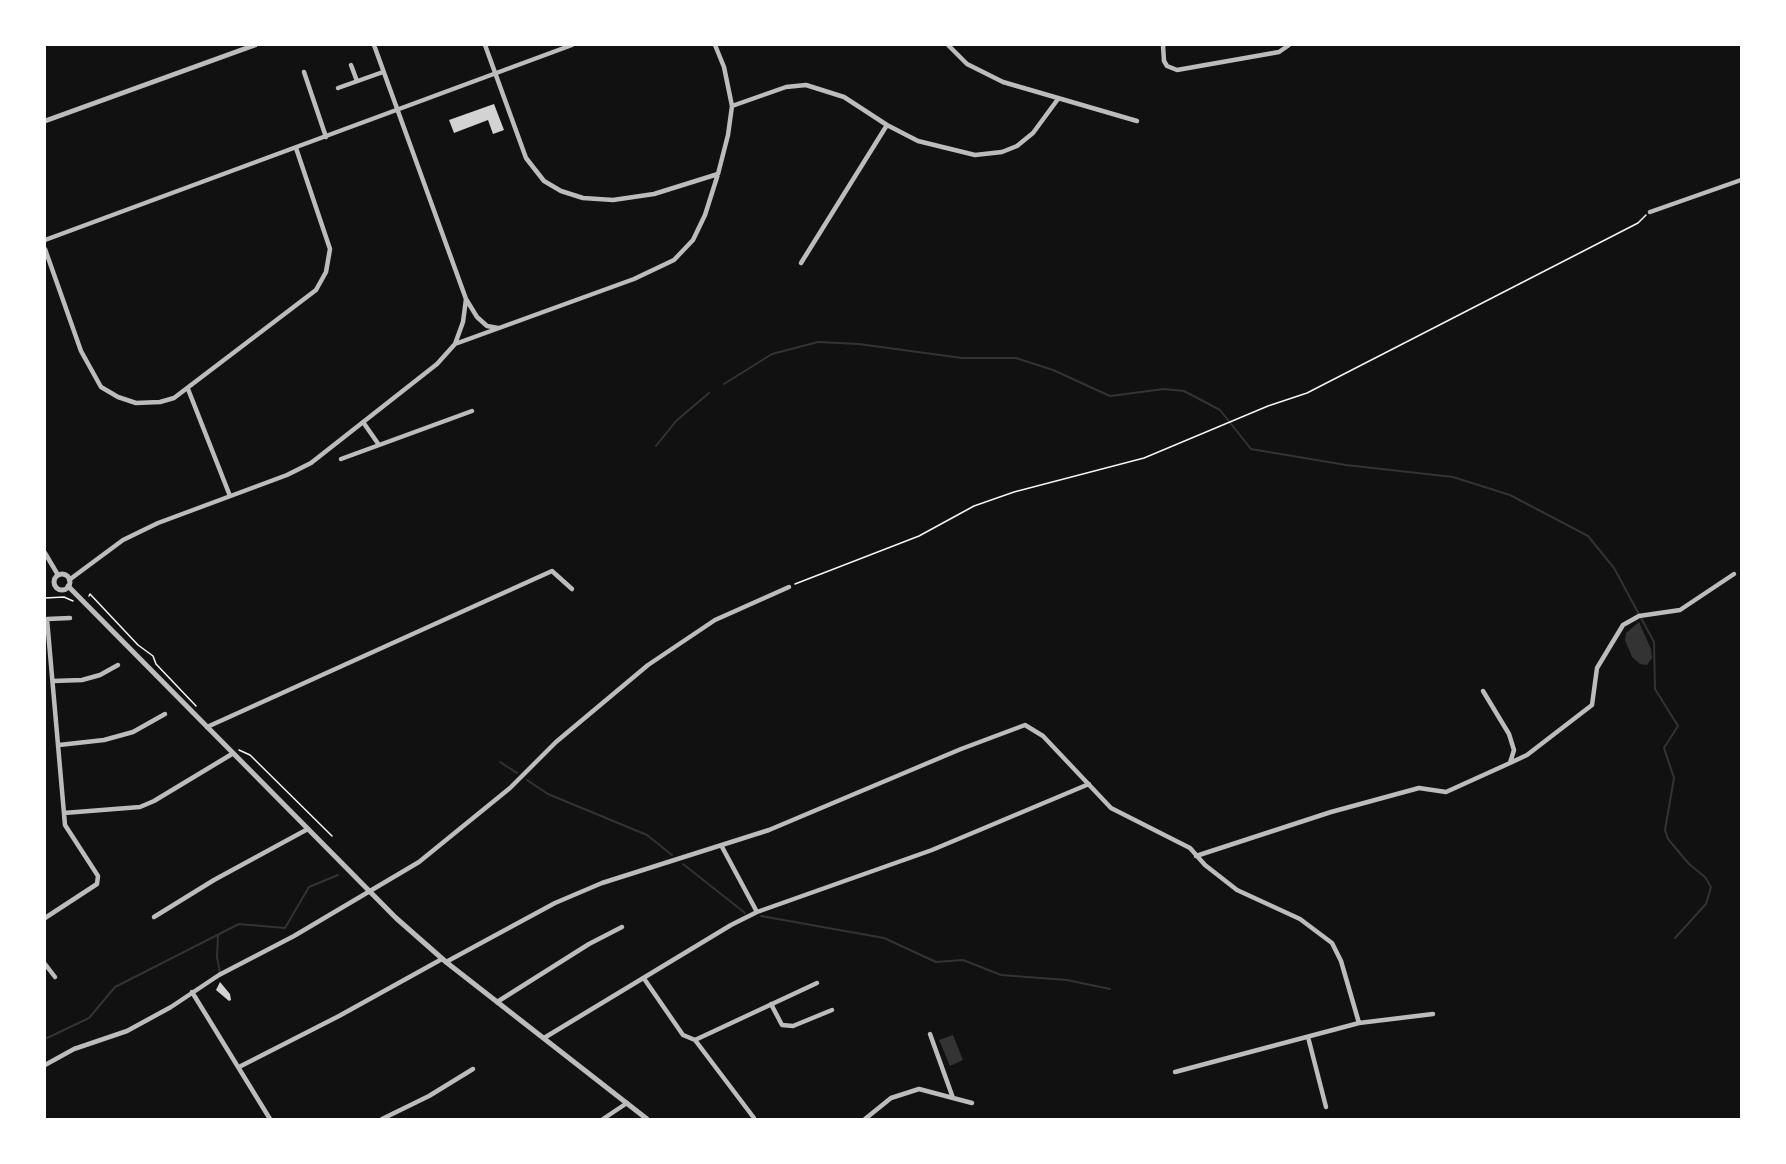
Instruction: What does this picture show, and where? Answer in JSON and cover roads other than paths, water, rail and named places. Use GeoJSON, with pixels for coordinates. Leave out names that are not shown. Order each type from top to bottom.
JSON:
{"type":"FeatureCollection","features":[{"type":"Feature","properties":{"kind":"street"},"geometry":{"type":"LineString","coordinates":[[45,121],[255,45]]}},
{"type":"Feature","properties":{"kind":"street"},"geometry":{"type":"LineString","coordinates":[[374,45],[466,299],[477,317],[487,326],[500,328]]}},
{"type":"Feature","properties":{"kind":"street"},"geometry":{"type":"LineString","coordinates":[[485,45],[526,158],[544,181],[561,191],[583,198],[613,200],[654,194],[718,174]]}},
{"type":"Feature","properties":{"kind":"street"},"geometry":{"type":"LineString","coordinates":[[45,240],[572,45]]}},
{"type":"Feature","properties":{"kind":"street"},"geometry":{"type":"LineString","coordinates":[[455,344],[634,279],[674,260],[693,240],[705,215],[718,174],[728,135],[732,106],[724,67],[715,45]]}},
{"type":"Feature","properties":{"kind":"street"},"geometry":{"type":"LineString","coordinates":[[948,45],[967,64],[979,71],[1032,91],[1137,121]]}},
{"type":"Feature","properties":{"kind":"street"},"geometry":{"type":"LineString","coordinates":[[1163,45],[1164,61],[1167,66],[1177,70],[1279,52],[1289,46]]}},
{"type":"Feature","properties":{"kind":"street"},"geometry":{"type":"LineString","coordinates":[[351,65],[357,81]]}},
{"type":"Feature","properties":{"kind":"street"},"geometry":{"type":"LineString","coordinates":[[304,72],[326,137]]}},
{"type":"Feature","properties":{"kind":"street"},"geometry":{"type":"LineString","coordinates":[[338,88],[383,72]]}},
{"type":"Feature","properties":{"kind":"street"},"geometry":{"type":"LineString","coordinates":[[732,106],[786,87],[806,85],[844,98],[918,141],[950,151],[975,155],[1002,152],[1017,146],[1033,133],[1058,99]]}},
{"type":"Feature","properties":{"kind":"street"},"geometry":{"type":"LineString","coordinates":[[801,263],[887,125]]}},
{"type":"Feature","properties":{"kind":"street"},"geometry":{"type":"LineString","coordinates":[[45,249],[81,351],[102,387],[118,397],[142,403],[160,402],[188,389],[315,290],[326,272],[330,249],[296,148]]}},
{"type":"Feature","properties":{"kind":"street"},"geometry":{"type":"LineString","coordinates":[[1650,212],[1741,180]]}},
{"type":"Feature","properties":{"kind":"street"},"geometry":{"type":"LineString","coordinates":[[54,584],[62,590],[123,540],[158,523],[286,475],[311,463],[437,364],[455,344],[463,322],[466,299]]}},
{"type":"Feature","properties":{"kind":"street"},"geometry":{"type":"LineString","coordinates":[[188,389],[230,496]]}},
{"type":"Feature","properties":{"kind":"street"},"geometry":{"type":"LineString","coordinates":[[341,459],[472,411]]}},
{"type":"Feature","properties":{"kind":"street"},"geometry":{"type":"LineString","coordinates":[[363,422],[379,445]]}},
{"type":"Feature","properties":{"kind":"street"},"geometry":{"type":"LineString","coordinates":[[45,553],[58,575]]}},
{"type":"Feature","properties":{"kind":"street"},"geometry":{"type":"LineString","coordinates":[[207,727],[552,571],[572,589]]}},
{"type":"Feature","properties":{"kind":"street"},"geometry":{"type":"LineString","coordinates":[[1196,856],[1331,812],[1419,788],[1446,792],[1527,755],[1592,705],[1598,668],[1623,625],[1640,616],[1680,610],[1734,574]]}},
{"type":"Feature","properties":{"kind":"street"},"geometry":{"type":"LineString","coordinates":[[58,575],[65,575],[84,600],[369,892],[444,961],[647,1119]]}},
{"type":"Feature","properties":{"kind":"street"},"geometry":{"type":"LineString","coordinates":[[45,588],[54,584],[58,575]]}},
{"type":"Feature","properties":{"kind":"street"},"geometry":{"type":"LineString","coordinates":[[45,1065],[52,1064],[74,1049],[127,1031],[419,862],[501,795],[556,742],[648,665],[715,620],[789,587]]}},
{"type":"Feature","properties":{"kind":"street"},"geometry":{"type":"LineString","coordinates":[[45,918],[97,884],[98,876],[65,825],[47,619],[70,618]]}},
{"type":"Feature","properties":{"kind":"street"},"geometry":{"type":"LineString","coordinates":[[54,681],[82,680],[100,675],[118,665]]}},
{"type":"Feature","properties":{"kind":"street"},"geometry":{"type":"LineString","coordinates":[[1483,691],[1509,734],[1514,750],[1510,763]]}},
{"type":"Feature","properties":{"kind":"street"},"geometry":{"type":"LineString","coordinates":[[59,745],[105,740],[133,732],[165,714]]}},
{"type":"Feature","properties":{"kind":"street"},"geometry":{"type":"LineString","coordinates":[[239,1067],[555,903],[602,883],[810,815],[961,749],[1025,725],[1043,736],[1111,808],[1190,848],[1196,856],[1238,890],[1300,919],[1332,944],[1341,961],[1359,1023]]}},
{"type":"Feature","properties":{"kind":"street"},"geometry":{"type":"LineString","coordinates":[[64,813],[140,807],[232,754]]}},
{"type":"Feature","properties":{"kind":"street"},"geometry":{"type":"LineString","coordinates":[[544,1038],[645,980],[731,925],[757,912],[932,850],[1089,784]]}},
{"type":"Feature","properties":{"kind":"street"},"geometry":{"type":"LineString","coordinates":[[154,917],[214,880],[306,830]]}},
{"type":"Feature","properties":{"kind":"street"},"geometry":{"type":"LineString","coordinates":[[721,845],[757,912]]}},
{"type":"Feature","properties":{"kind":"street"},"geometry":{"type":"LineString","coordinates":[[497,1002],[589,944],[622,927]]}},
{"type":"Feature","properties":{"kind":"street"},"geometry":{"type":"LineString","coordinates":[[45,964],[55,977]]}},
{"type":"Feature","properties":{"kind":"street"},"geometry":{"type":"LineString","coordinates":[[645,980],[683,1035],[695,1040],[754,1118]]}},
{"type":"Feature","properties":{"kind":"street"},"geometry":{"type":"LineString","coordinates":[[695,1040],[817,983]]}},
{"type":"Feature","properties":{"kind":"street"},"geometry":{"type":"LineString","coordinates":[[192,992],[270,1119]]}},
{"type":"Feature","properties":{"kind":"street"},"geometry":{"type":"LineString","coordinates":[[771,1004],[783,1025],[793,1026],[832,1010]]}},
{"type":"Feature","properties":{"kind":"street"},"geometry":{"type":"LineString","coordinates":[[1175,1072],[1359,1023],[1433,1014]]}},
{"type":"Feature","properties":{"kind":"street"},"geometry":{"type":"LineString","coordinates":[[930,1035],[953,1098]]}},
{"type":"Feature","properties":{"kind":"street"},"geometry":{"type":"LineString","coordinates":[[1308,1037],[1326,1107]]}},
{"type":"Feature","properties":{"kind":"street"},"geometry":{"type":"LineString","coordinates":[[382,1119],[429,1096],[473,1069]]}},
{"type":"Feature","properties":{"kind":"street"},"geometry":{"type":"LineString","coordinates":[[865,1119],[891,1098],[919,1089],[972,1103]]}},
{"type":"Feature","properties":{"kind":"street"},"geometry":{"type":"LineString","coordinates":[[603,1119],[627,1103]]}},
{"type":"Feature","properties":{"kind":"waterway"},"geometry":{"type":"LineString","coordinates":[[724,384],[772,354],[818,342],[859,344],[962,358],[1016,358],[1053,370],[1110,396],[1164,389],[1184,391],[1220,410],[1251,449],[1346,465],[1453,477],[1510,495],[1588,536],[1614,568],[1654,642],[1655,689],[1678,726],[1664,748],[1674,778],[1665,830],[1668,839],[1689,864],[1705,877],[1711,887],[1706,904],[1675,938]]}},
{"type":"Feature","properties":{"kind":"waterway"},"geometry":{"type":"LineString","coordinates":[[656,446],[676,421],[709,393]]}},
{"type":"Feature","properties":{"kind":"waterway"},"geometry":{"type":"LineString","coordinates":[[500,762],[517,773]]}},
{"type":"Feature","properties":{"kind":"waterway"},"geometry":{"type":"LineString","coordinates":[[527,780],[548,794],[647,835],[672,855]]}},
{"type":"Feature","properties":{"kind":"waterway"},"geometry":{"type":"LineString","coordinates":[[683,864],[745,913]]}},
{"type":"Feature","properties":{"kind":"waterway"},"geometry":{"type":"LineString","coordinates":[[45,1039],[89,1018],[115,987],[239,924],[285,928],[309,887],[338,875]]}},
{"type":"Feature","properties":{"kind":"waterway"},"geometry":{"type":"LineString","coordinates":[[761,916],[884,938],[936,962],[963,960],[1001,975],[1067,980],[1110,989]]}},
{"type":"Feature","properties":{"kind":"waterway"},"geometry":{"type":"LineString","coordinates":[[218,935],[217,957],[220,973]]}}]}
